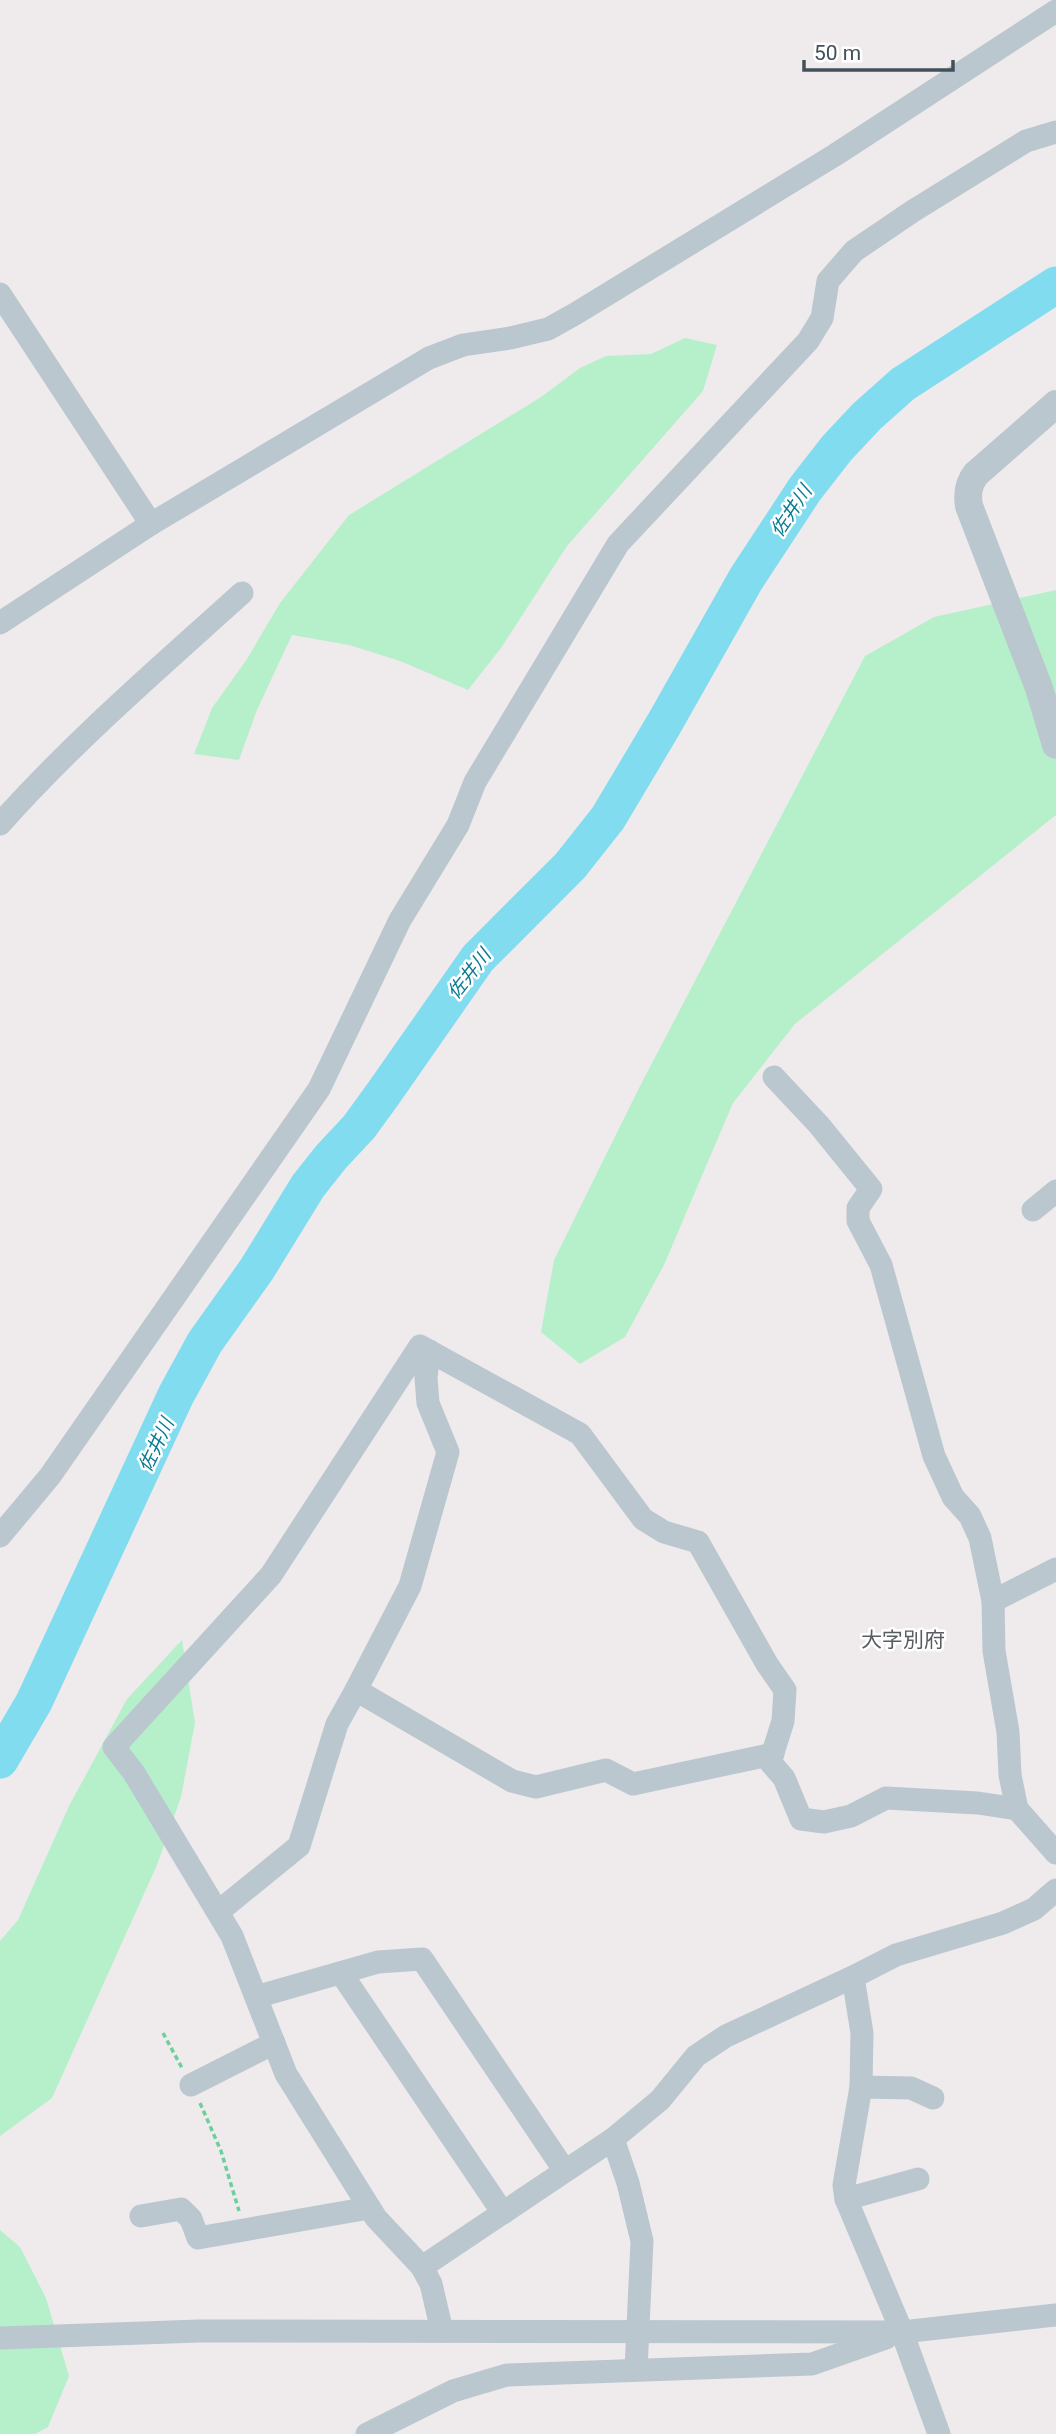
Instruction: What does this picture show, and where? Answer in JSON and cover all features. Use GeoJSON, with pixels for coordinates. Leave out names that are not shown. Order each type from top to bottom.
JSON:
{"type":"FeatureCollection","features":[{"type":"Feature","properties":{"kind":"street"},"geometry":{"type":"LineString","coordinates":[[0,623],[151,524],[429,358],[463,345],[548,329],[575,314],[835,155],[1056,11]]}},
{"type":"Feature","properties":{"kind":"street"},"geometry":{"type":"LineString","coordinates":[[0,1536],[50,1476],[319,1089],[400,920],[458,825],[475,782],[618,544],[808,341],[822,318],[828,281],[854,251],[1026,141],[1056,132]]}},
{"type":"Feature","properties":{"kind":"street"},"geometry":{"type":"LineString","coordinates":[[0,294],[151,524]]}},
{"type":"Feature","properties":{"kind":"street"},"geometry":{"type":"LineString","coordinates":[[1056,404],[976,474],[971,480],[967,496],[968,506],[1039,688],[1056,745]]}},
{"type":"Feature","properties":{"kind":"street"},"geometry":{"type":"LineString","coordinates":[[0,824],[62,756],[242,593]]}},
{"type":"Feature","properties":{"kind":"street"},"geometry":{"type":"LineString","coordinates":[[774,1077],[819,1125],[871,1189],[858,1208],[858,1221],[881,1265],[934,1456],[953,1497],[970,1516],[980,1538],[993,1601],[994,1651],[1008,1732],[1010,1774],[1017,1809],[1056,1853]]}},
{"type":"Feature","properties":{"kind":"street"},"geometry":{"type":"LineString","coordinates":[[1033,1210],[1056,1191]]}},
{"type":"Feature","properties":{"kind":"street"},"geometry":{"type":"LineString","coordinates":[[442,2331],[431,2284],[422,2267],[376,2218],[286,2074],[232,1936],[134,1773],[114,1746],[271,1575],[420,1346],[580,1434],[643,1519],[664,1532],[698,1542],[767,1664],[785,1690],[783,1721],[770,1762],[784,1778],[800,1819],[824,1822],[851,1816],[886,1798],[978,1803],[1017,1809]]}},
{"type":"Feature","properties":{"kind":"street"},"geometry":{"type":"LineString","coordinates":[[218,1912],[299,1846],[337,1724],[410,1586],[448,1452],[428,1402],[426,1378],[429,1350]]}},
{"type":"Feature","properties":{"kind":"street"},"geometry":{"type":"LineString","coordinates":[[993,1601],[1056,1569]]}},
{"type":"Feature","properties":{"kind":"street"},"geometry":{"type":"LineString","coordinates":[[356,1690],[512,1781],[536,1787],[606,1770],[633,1784],[773,1754]]}},
{"type":"Feature","properties":{"kind":"street"},"geometry":{"type":"LineString","coordinates":[[422,2267],[613,2139],[660,2100],[696,2056],[726,2036],[853,1978],[896,1955],[1003,1923],[1034,1909],[1056,1890]]}},
{"type":"Feature","properties":{"kind":"street"},"geometry":{"type":"LineString","coordinates":[[256,1997],[378,1962],[422,1959],[565,2171]]}},
{"type":"Feature","properties":{"kind":"street"},"geometry":{"type":"LineString","coordinates":[[341,1973],[503,2213]]}},
{"type":"Feature","properties":{"kind":"street"},"geometry":{"type":"LineString","coordinates":[[853,1978],[862,2033],[861,2087],[844,2185],[846,2199],[902,2332],[939,2434]]}},
{"type":"Feature","properties":{"kind":"street"},"geometry":{"type":"LineString","coordinates":[[191,2085],[274,2043]]}},
{"type":"Feature","properties":{"kind":"street"},"geometry":{"type":"LineString","coordinates":[[861,2087],[911,2088],[933,2098]]}},
{"type":"Feature","properties":{"kind":"street"},"geometry":{"type":"LineString","coordinates":[[613,2139],[628,2183],[642,2241],[636,2370]]}},
{"type":"Feature","properties":{"kind":"street"},"geometry":{"type":"LineString","coordinates":[[846,2199],[918,2179]]}},
{"type":"Feature","properties":{"kind":"street"},"geometry":{"type":"LineString","coordinates":[[141,2216],[181,2209],[191,2219],[198,2238],[369,2208]]}},
{"type":"Feature","properties":{"kind":"street"},"geometry":{"type":"LineString","coordinates":[[0,2338],[199,2331],[902,2332],[1056,2315]]}},
{"type":"Feature","properties":{"kind":"street"},"geometry":{"type":"LineString","coordinates":[[367,2434],[453,2391],[508,2375],[812,2364],[902,2332]]}},
{"type":"Feature","properties":{"kind":"path"},"geometry":{"type":"LineString","coordinates":[[163,2033],[191,2085],[221,2151],[245,2230]]}},
{"type":"Feature","properties":{"kind":"green space"},"geometry":{"type":"Polygon","coordinates":[[[685,338],[717,345],[703,391],[567,546],[501,648],[468,690],[400,661],[349,645],[292,635],[257,710],[239,760],[194,754],[212,708],[247,659],[280,603],[349,515],[541,397],[580,368],[606,356],[651,354],[685,338]]]}},
{"type":"Feature","properties":{"kind":"green space"},"geometry":{"type":"Polygon","coordinates":[[[1056,590],[1056,815],[795,1024],[733,1103],[664,1265],[625,1337],[580,1364],[541,1332],[554,1260],[640,1086],[865,656],[934,617],[1056,590]]]}},
{"type":"Feature","properties":{"kind":"green space"},"geometry":{"type":"Polygon","coordinates":[[[182,1640],[195,1723],[181,1797],[157,1865],[52,2098],[0,2136],[0,1941],[18,1920],[69,1806],[127,1699],[182,1640]]]}},
{"type":"Feature","properties":{"kind":"green space"},"geometry":{"type":"Polygon","coordinates":[[[0,2230],[20,2247],[46,2298],[69,2376],[48,2427],[35,2434],[0,2434],[0,2230]]]}},
{"type":"Feature","properties":{"kind":"waterway","name":"佐井川"},"geometry":{"type":"LineString","coordinates":[[0,1760],[34,1702],[176,1395],[205,1342],[257,1269],[308,1186],[359,1127],[478,958],[570,866],[608,818],[746,579],[805,489],[837,448],[903,384],[1056,285]]}},
{"type":"Feature","properties":{"kind":"district","name":"大字別府"},"geometry":{"type":"Point","coordinates":[903,1640]}}]}
